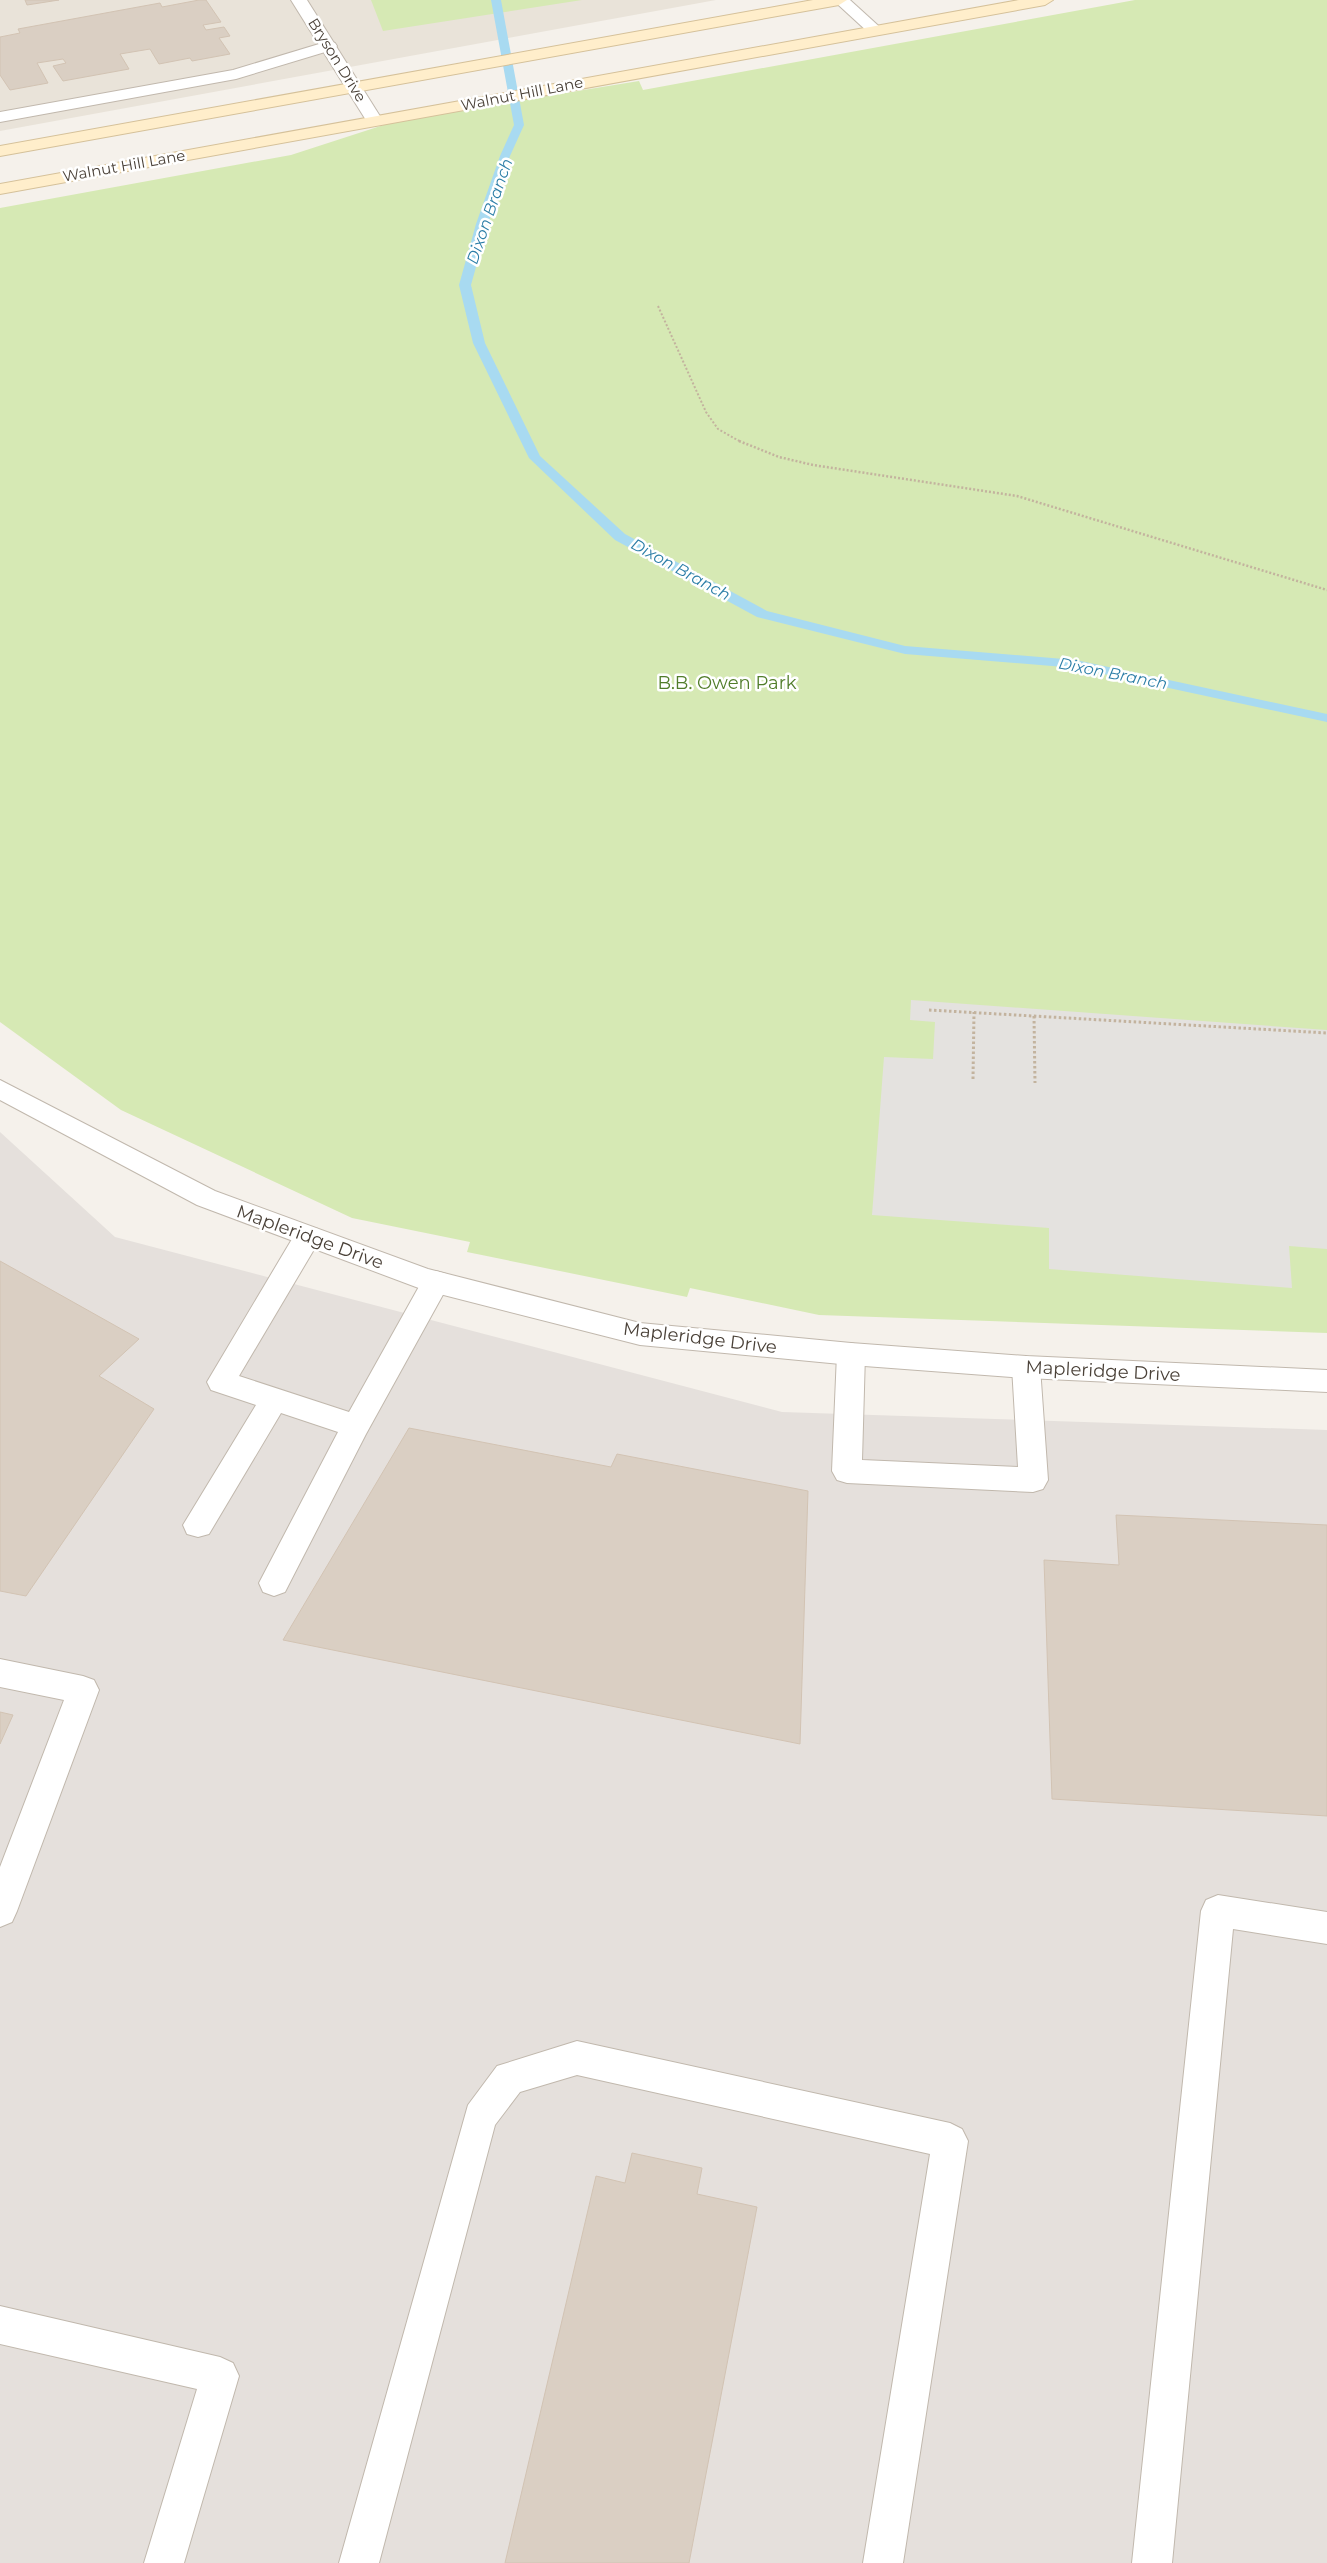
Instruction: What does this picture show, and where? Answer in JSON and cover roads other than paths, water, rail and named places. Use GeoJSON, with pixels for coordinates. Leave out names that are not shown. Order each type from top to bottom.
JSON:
{"type":"FeatureCollection","features":[{"type":"Feature","properties":{"kind":"main road"},"geometry":{"type":"LineString","coordinates":[[0,151],[840,0]]}},
{"type":"Feature","properties":{"kind":"main road","name":"Walnut Hill Lane"},"geometry":{"type":"LineString","coordinates":[[0,189],[1045,0]]}},
{"type":"Feature","properties":{"kind":"street","name":"Bryson Drive"},"geometry":{"type":"LineString","coordinates":[[300,0],[376,121]]}},
{"type":"Feature","properties":{"kind":"street"},"geometry":{"type":"LineString","coordinates":[[840,0],[875,30]]}},
{"type":"Feature","properties":{"kind":"street"},"geometry":{"type":"LineString","coordinates":[[0,117],[236,74],[329,46]]}},
{"type":"Feature","properties":{"kind":"street","name":"Mapleridge Drive"},"geometry":{"type":"LineString","coordinates":[[0,1089],[206,1198],[436,1282],[640,1334],[851,1354],[1026,1367],[1327,1381]]}},
{"type":"Feature","properties":{"kind":"street"},"geometry":{"type":"LineString","coordinates":[[308,1236],[221,1382],[356,1426]]}},
{"type":"Feature","properties":{"kind":"street"},"geometry":{"type":"LineString","coordinates":[[274,1583],[356,1426],[436,1282]]}},
{"type":"Feature","properties":{"kind":"street"},"geometry":{"type":"LineString","coordinates":[[851,1354],[846,1471],[1033,1480],[1026,1367]]}},
{"type":"Feature","properties":{"kind":"street"},"geometry":{"type":"LineString","coordinates":[[198,1525],[274,1400]]}},
{"type":"Feature","properties":{"kind":"street"},"geometry":{"type":"LineString","coordinates":[[0,1673],[83,1690],[0,1911]]}},
{"type":"Feature","properties":{"kind":"street"},"geometry":{"type":"LineString","coordinates":[[1152,2563],[1218,1911],[1327,1928]]}},
{"type":"Feature","properties":{"kind":"street"},"geometry":{"type":"LineString","coordinates":[[359,2563],[480,2117],[509,2078],[577,2058],[950,2142],[883,2563]]}},
{"type":"Feature","properties":{"kind":"street"},"geometry":{"type":"LineString","coordinates":[[0,2325],[220,2376],[164,2563]]}},
{"type":"Feature","properties":{"kind":"waterway","name":"Dixon Branch"},"geometry":{"type":"LineString","coordinates":[[496,0],[519,125],[505,156],[482,224],[465,285],[479,343],[535,458],[620,537],[762,614],[905,650],[1076,664],[1327,718]]}},
{"type":"Feature","properties":{"kind":"park label","name":"B.B. Owen Park"},"geometry":{"type":"Point","coordinates":[727,683]}}]}
